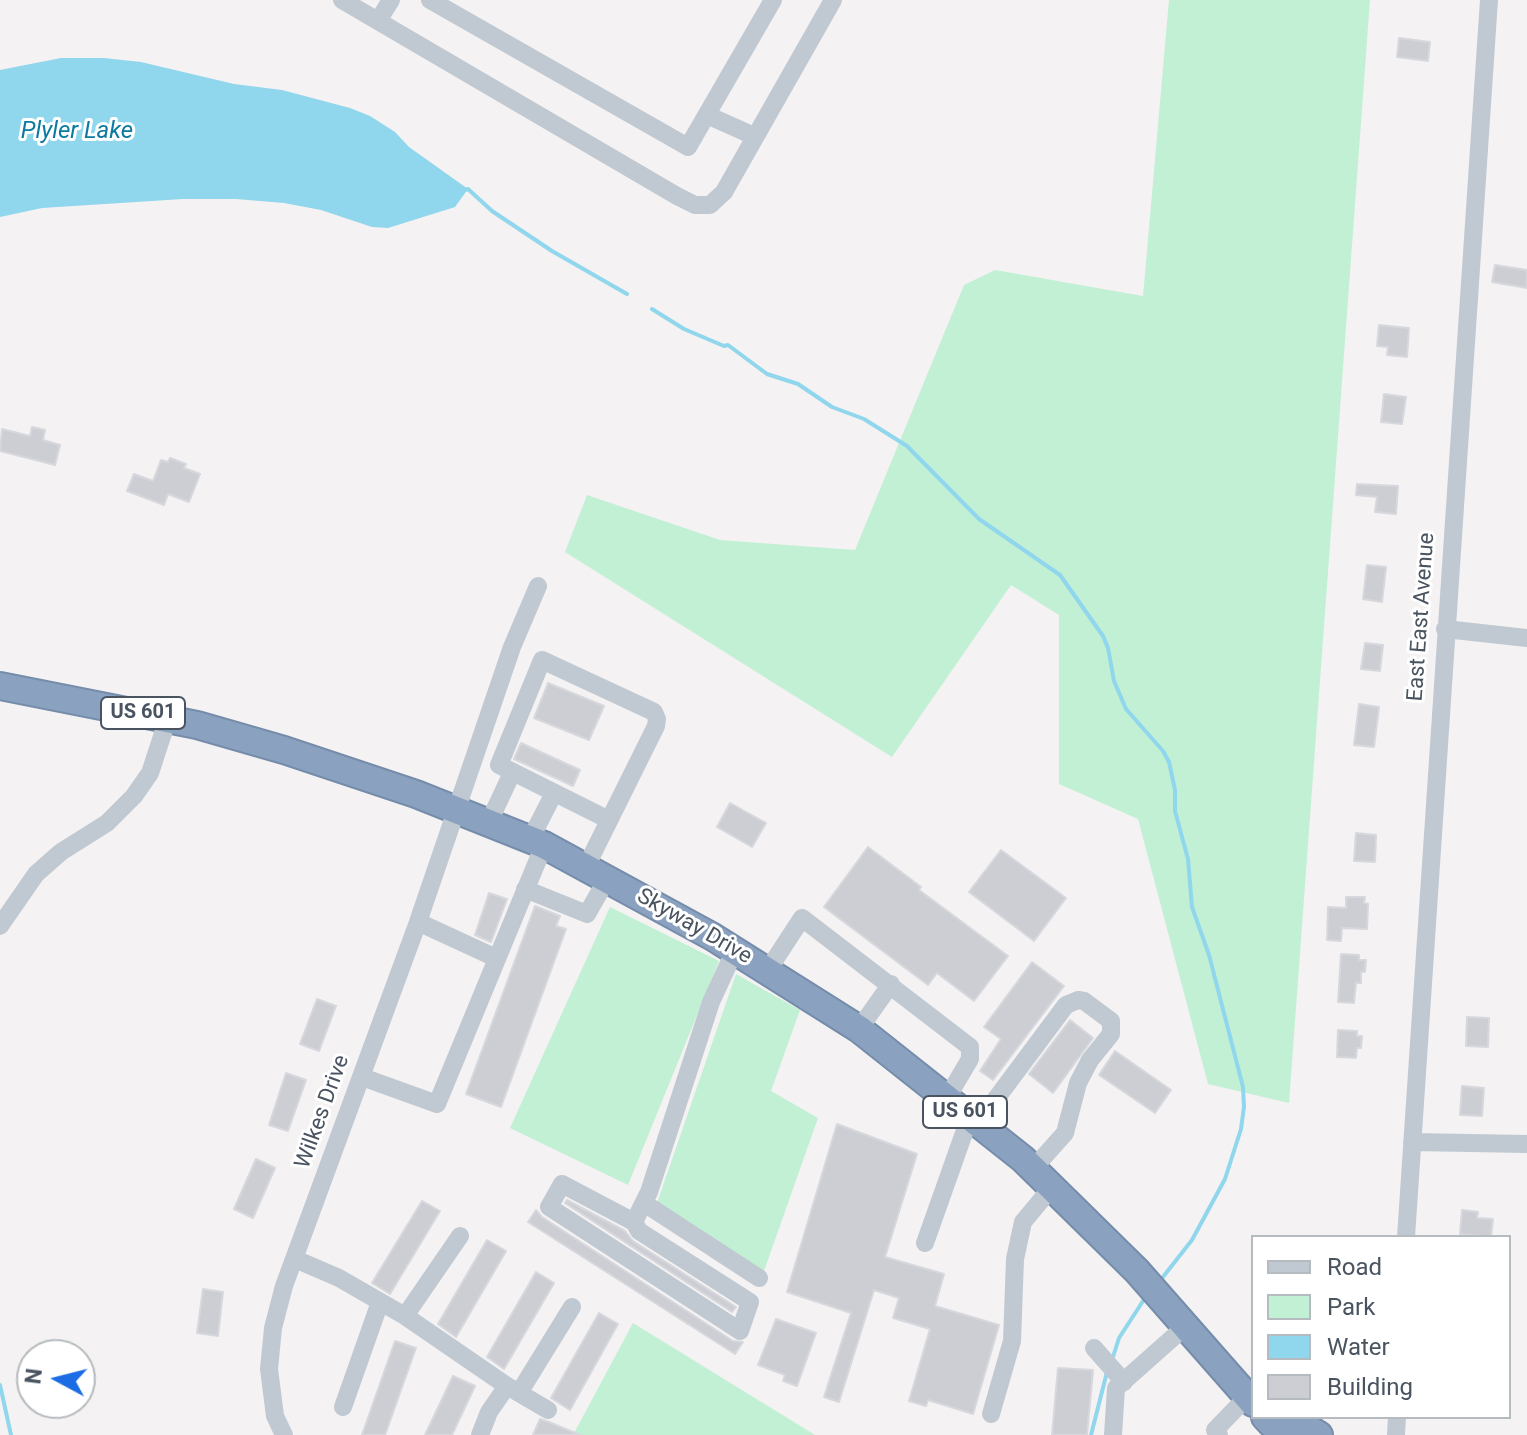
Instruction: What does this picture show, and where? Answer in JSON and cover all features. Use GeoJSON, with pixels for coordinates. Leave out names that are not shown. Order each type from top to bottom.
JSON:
{"type":"FeatureCollection","features":[{"type":"Feature","properties":{"kind":"highway","name":"Skyway Drive"},"geometry":{"type":"LineString","coordinates":[[0,686],[168,718],[297,754],[458,810],[537,843],[735,950],[859,1029],[1033,1169],[1137,1271],[1251,1395]]}},
{"type":"Feature","properties":{"kind":"highway"},"geometry":{"type":"LineString","coordinates":[[1267,1419],[1282,1435]]}},
{"type":"Feature","properties":{"kind":"highway"},"geometry":{"type":"LineString","coordinates":[[1293,1419],[1319,1435]]}},
{"type":"Feature","properties":{"kind":"street"},"geometry":{"type":"LineString","coordinates":[[342,0],[695,205],[710,205],[724,192],[833,0]]}},
{"type":"Feature","properties":{"kind":"street"},"geometry":{"type":"LineString","coordinates":[[378,21],[391,0]]}},
{"type":"Feature","properties":{"kind":"street"},"geometry":{"type":"LineString","coordinates":[[430,0],[688,147],[773,0]]}},
{"type":"Feature","properties":{"kind":"street","name":"East East Avenue"},"geometry":{"type":"LineString","coordinates":[[1406,1235],[1489,0]]}},
{"type":"Feature","properties":{"kind":"street"},"geometry":{"type":"LineString","coordinates":[[707,115],[754,136]]}},
{"type":"Feature","properties":{"kind":"street","name":"Wilkes Drive"},"geometry":{"type":"LineString","coordinates":[[284,1435],[275,1416],[269,1369],[273,1328],[284,1286],[458,810],[512,647],[538,586]]}},
{"type":"Feature","properties":{"kind":"street"},"geometry":{"type":"LineString","coordinates":[[1445,629],[1527,638]]}},
{"type":"Feature","properties":{"kind":"street"},"geometry":{"type":"LineString","coordinates":[[512,647],[654,712],[658,722],[609,820],[587,914],[525,889]]}},
{"type":"Feature","properties":{"kind":"street"},"geometry":{"type":"LineString","coordinates":[[542,660],[499,762],[501,768],[609,820]]}},
{"type":"Feature","properties":{"kind":"street"},"geometry":{"type":"LineString","coordinates":[[494,703],[519,714]]}},
{"type":"Feature","properties":{"kind":"street"},"geometry":{"type":"LineString","coordinates":[[0,926],[36,874],[61,852],[107,823],[134,796],[150,773],[168,718]]}},
{"type":"Feature","properties":{"kind":"street"},"geometry":{"type":"LineString","coordinates":[[489,822],[512,773]]}},
{"type":"Feature","properties":{"kind":"street"},"geometry":{"type":"LineString","coordinates":[[362,1077],[437,1104],[525,889],[554,793]]}},
{"type":"Feature","properties":{"kind":"street"},"geometry":{"type":"LineString","coordinates":[[768,970],[802,918],[970,1047],[970,1059],[947,1098]]}},
{"type":"Feature","properties":{"kind":"street"},"geometry":{"type":"LineString","coordinates":[[418,922],[496,958]]}},
{"type":"Feature","properties":{"kind":"street"},"geometry":{"type":"LineString","coordinates":[[634,1222],[644,1203],[711,1002],[735,950]]}},
{"type":"Feature","properties":{"kind":"street"},"geometry":{"type":"LineString","coordinates":[[859,1029],[891,984]]}},
{"type":"Feature","properties":{"kind":"street"},"geometry":{"type":"LineString","coordinates":[[925,1243],[974,1120],[1066,1005],[1084,1001],[1111,1021],[1111,1034],[1090,1060],[1078,1083],[1065,1133],[1033,1169]]}},
{"type":"Feature","properties":{"kind":"street"},"geometry":{"type":"LineString","coordinates":[[1412,1142],[1527,1144]]}},
{"type":"Feature","properties":{"kind":"street"},"geometry":{"type":"LineString","coordinates":[[562,1184],[634,1222],[639,1231],[750,1302],[740,1331],[549,1207],[562,1184]]}},
{"type":"Feature","properties":{"kind":"street"},"geometry":{"type":"LineString","coordinates":[[991,1414],[1012,1341],[1015,1259],[1023,1222],[1052,1187]]}},
{"type":"Feature","properties":{"kind":"street"},"geometry":{"type":"LineString","coordinates":[[644,1203],[759,1278]]}},
{"type":"Feature","properties":{"kind":"street"},"geometry":{"type":"LineString","coordinates":[[405,1316],[460,1236]]}},
{"type":"Feature","properties":{"kind":"street"},"geometry":{"type":"LineString","coordinates":[[295,1259],[339,1278],[405,1316],[513,1390],[548,1410]]}},
{"type":"Feature","properties":{"kind":"street"},"geometry":{"type":"LineString","coordinates":[[343,1407],[380,1302]]}},
{"type":"Feature","properties":{"kind":"street"},"geometry":{"type":"LineString","coordinates":[[480,1435],[489,1412],[513,1390],[572,1307]]}},
{"type":"Feature","properties":{"kind":"street"},"geometry":{"type":"LineString","coordinates":[[1113,1435],[1116,1388],[1187,1325]]}},
{"type":"Feature","properties":{"kind":"street"},"geometry":{"type":"LineString","coordinates":[[1094,1348],[1124,1382]]}},
{"type":"Feature","properties":{"kind":"street"},"geometry":{"type":"LineString","coordinates":[[1219,1435],[1215,1430],[1251,1395]]}},
{"type":"Feature","properties":{"kind":"green space"},"geometry":{"type":"Polygon","coordinates":[[[1169,0],[1370,0],[1289,1103],[1208,1084],[1138,819],[1059,784],[1059,615],[1011,585],[892,757],[565,552],[587,495],[720,540],[855,550],[964,285],[995,270],[1143,296],[1169,0]]]}},
{"type":"Feature","properties":{"kind":"green space"},"geometry":{"type":"Polygon","coordinates":[[[610,907],[719,961],[628,1185],[510,1128],[610,907]]]}},
{"type":"Feature","properties":{"kind":"green space"},"geometry":{"type":"Polygon","coordinates":[[[736,974],[800,1010],[771,1091],[818,1118],[764,1271],[657,1203],[736,974]]]}},
{"type":"Feature","properties":{"kind":"green space"},"geometry":{"type":"Polygon","coordinates":[[[633,1323],[815,1435],[573,1435],[633,1323]]]}},
{"type":"Feature","properties":{"kind":"water","name":"Plyler Lake"},"geometry":{"type":"Polygon","coordinates":[[[61,58],[141,62],[234,84],[282,90],[350,108],[395,132],[409,147],[468,189],[455,207],[388,228],[372,227],[321,210],[236,199],[183,199],[42,208],[0,217],[0,70],[61,58]]]}},
{"type":"Feature","properties":{"kind":"building"},"geometry":{"type":"Polygon","coordinates":[[[1399,38],[1430,42],[1428,61],[1397,57],[1399,38]]]}},
{"type":"Feature","properties":{"kind":"building"},"geometry":{"type":"Polygon","coordinates":[[[1495,265],[1527,270],[1527,288],[1492,282],[1495,265]]]}},
{"type":"Feature","properties":{"kind":"building"},"geometry":{"type":"Polygon","coordinates":[[[1379,325],[1409,328],[1407,357],[1387,355],[1388,347],[1377,346],[1379,325]]]}},
{"type":"Feature","properties":{"kind":"building"},"geometry":{"type":"Polygon","coordinates":[[[1384,394],[1406,397],[1402,424],[1381,422],[1384,394]]]}},
{"type":"Feature","properties":{"kind":"building"},"geometry":{"type":"Polygon","coordinates":[[[32,427],[45,430],[43,440],[60,445],[55,465],[0,451],[2,429],[30,436],[32,427]]]}},
{"type":"Feature","properties":{"kind":"building"},"geometry":{"type":"Polygon","coordinates":[[[170,458],[200,474],[189,502],[168,494],[164,505],[127,491],[134,474],[153,481],[161,460],[168,462],[170,458]]]}},
{"type":"Feature","properties":{"kind":"building"},"geometry":{"type":"Polygon","coordinates":[[[1357,484],[1398,486],[1396,514],[1375,512],[1377,497],[1356,495],[1357,484]]]}},
{"type":"Feature","properties":{"kind":"building"},"geometry":{"type":"Polygon","coordinates":[[[1367,565],[1386,567],[1382,602],[1363,599],[1367,565]]]}},
{"type":"Feature","properties":{"kind":"building"},"geometry":{"type":"Polygon","coordinates":[[[1365,643],[1383,645],[1380,671],[1361,669],[1365,643]]]}},
{"type":"Feature","properties":{"kind":"building"},"geometry":{"type":"Polygon","coordinates":[[[548,683],[604,706],[589,740],[534,718],[548,683]]]}},
{"type":"Feature","properties":{"kind":"building"},"geometry":{"type":"Polygon","coordinates":[[[1359,704],[1379,707],[1374,747],[1354,745],[1359,704]]]}},
{"type":"Feature","properties":{"kind":"building"},"geometry":{"type":"Polygon","coordinates":[[[521,743],[580,770],[573,786],[514,759],[521,743]]]}},
{"type":"Feature","properties":{"kind":"building"},"geometry":{"type":"Polygon","coordinates":[[[730,803],[766,823],[752,847],[717,827],[730,803]]]}},
{"type":"Feature","properties":{"kind":"building"},"geometry":{"type":"Polygon","coordinates":[[[1356,833],[1376,835],[1375,862],[1354,861],[1356,833]]]}},
{"type":"Feature","properties":{"kind":"building"},"geometry":{"type":"Polygon","coordinates":[[[868,847],[921,887],[919,890],[1008,956],[974,1001],[937,973],[928,985],[824,907],[868,847]]]}},
{"type":"Feature","properties":{"kind":"building"},"geometry":{"type":"Polygon","coordinates":[[[1001,850],[1066,898],[1034,941],[969,892],[1001,850]]]}},
{"type":"Feature","properties":{"kind":"building"},"geometry":{"type":"Polygon","coordinates":[[[489,893],[507,899],[491,942],[475,935],[489,893]]]}},
{"type":"Feature","properties":{"kind":"building"},"geometry":{"type":"Polygon","coordinates":[[[1346,897],[1365,897],[1364,903],[1368,904],[1367,929],[1342,928],[1341,941],[1327,940],[1328,907],[1346,908],[1346,897]]]}},
{"type":"Feature","properties":{"kind":"building"},"geometry":{"type":"Polygon","coordinates":[[[535,906],[560,916],[556,926],[566,929],[501,1107],[466,1094],[535,906]]]}},
{"type":"Feature","properties":{"kind":"building"},"geometry":{"type":"Polygon","coordinates":[[[1341,954],[1359,955],[1359,960],[1366,960],[1361,983],[1356,983],[1354,1003],[1338,1002],[1341,954]]]}},
{"type":"Feature","properties":{"kind":"building"},"geometry":{"type":"Polygon","coordinates":[[[1032,962],[1064,986],[993,1080],[980,1071],[1001,1039],[984,1027],[1032,962]]]}},
{"type":"Feature","properties":{"kind":"building"},"geometry":{"type":"Polygon","coordinates":[[[317,999],[336,1006],[319,1051],[300,1044],[317,999]]]}},
{"type":"Feature","properties":{"kind":"building"},"geometry":{"type":"Polygon","coordinates":[[[1467,1017],[1489,1018],[1488,1047],[1466,1046],[1467,1017]]]}},
{"type":"Feature","properties":{"kind":"building"},"geometry":{"type":"Polygon","coordinates":[[[1070,1020],[1093,1038],[1053,1093],[1029,1074],[1070,1020]]]}},
{"type":"Feature","properties":{"kind":"building"},"geometry":{"type":"Polygon","coordinates":[[[1338,1030],[1357,1031],[1357,1036],[1362,1036],[1356,1058],[1337,1057],[1338,1030]]]}},
{"type":"Feature","properties":{"kind":"building"},"geometry":{"type":"Polygon","coordinates":[[[1115,1051],[1171,1090],[1155,1113],[1099,1075],[1115,1051]]]}},
{"type":"Feature","properties":{"kind":"building"},"geometry":{"type":"Polygon","coordinates":[[[286,1073],[306,1080],[288,1131],[269,1125],[286,1073]]]}},
{"type":"Feature","properties":{"kind":"building"},"geometry":{"type":"Polygon","coordinates":[[[1462,1086],[1484,1088],[1482,1116],[1460,1115],[1462,1086]]]}},
{"type":"Feature","properties":{"kind":"building"},"geometry":{"type":"Polygon","coordinates":[[[837,1124],[917,1154],[885,1257],[944,1274],[935,1306],[999,1325],[973,1414],[928,1400],[926,1406],[909,1401],[930,1329],[893,1318],[899,1298],[874,1290],[839,1402],[824,1397],[851,1313],[787,1292],[837,1124]]]}},
{"type":"Feature","properties":{"kind":"building"},"geometry":{"type":"Polygon","coordinates":[[[256,1159],[275,1168],[253,1218],[234,1209],[256,1159]]]}},
{"type":"Feature","properties":{"kind":"building"},"geometry":{"type":"Polygon","coordinates":[[[567,1200],[625,1231],[633,1241],[736,1307],[732,1312],[565,1203],[567,1200]]]}},
{"type":"Feature","properties":{"kind":"building"},"geometry":{"type":"Polygon","coordinates":[[[422,1201],[440,1211],[390,1294],[372,1283],[422,1201]]]}},
{"type":"Feature","properties":{"kind":"building"},"geometry":{"type":"Polygon","coordinates":[[[536,1210],[542,1217],[733,1341],[743,1342],[735,1354],[528,1222],[536,1210]]]}},
{"type":"Feature","properties":{"kind":"building"},"geometry":{"type":"Polygon","coordinates":[[[1462,1210],[1478,1212],[1477,1218],[1493,1219],[1491,1235],[1460,1234],[1462,1210]]]}},
{"type":"Feature","properties":{"kind":"building"},"geometry":{"type":"Polygon","coordinates":[[[487,1240],[506,1251],[456,1337],[438,1324],[487,1240]]]}},
{"type":"Feature","properties":{"kind":"building"},"geometry":{"type":"Polygon","coordinates":[[[536,1272],[554,1283],[504,1369],[487,1357],[536,1272]]]}},
{"type":"Feature","properties":{"kind":"building"},"geometry":{"type":"Polygon","coordinates":[[[203,1289],[223,1292],[218,1336],[197,1333],[203,1289]]]}},
{"type":"Feature","properties":{"kind":"building"},"geometry":{"type":"Polygon","coordinates":[[[599,1313],[618,1324],[570,1410],[551,1398],[599,1313]]]}},
{"type":"Feature","properties":{"kind":"building"},"geometry":{"type":"Polygon","coordinates":[[[776,1319],[816,1333],[797,1386],[783,1381],[785,1375],[758,1365],[776,1319]]]}},
{"type":"Feature","properties":{"kind":"building"},"geometry":{"type":"Polygon","coordinates":[[[395,1341],[416,1348],[385,1435],[362,1435],[395,1341]]]}},
{"type":"Feature","properties":{"kind":"building"},"geometry":{"type":"Polygon","coordinates":[[[1058,1368],[1093,1370],[1087,1435],[1052,1435],[1058,1368]]]}},
{"type":"Feature","properties":{"kind":"building"},"geometry":{"type":"Polygon","coordinates":[[[453,1376],[475,1386],[452,1435],[425,1435],[453,1376]]]}},
{"type":"Feature","properties":{"kind":"building"},"geometry":{"type":"Polygon","coordinates":[[[540,1419],[549,1422],[580,1435],[533,1435],[540,1419]]]}},
{"type":"Feature","properties":{"kind":"waterway"},"geometry":{"type":"LineString","coordinates":[[464,190],[468,189],[492,211],[552,251],[627,294]]}},
{"type":"Feature","properties":{"kind":"waterway"},"geometry":{"type":"LineString","coordinates":[[652,309],[684,329],[728,345],[767,374],[798,384],[832,407],[864,419],[907,446],[979,519],[1060,575],[1103,636],[1114,681],[1126,709],[1169,762],[1175,790],[1175,811],[1188,859],[1192,907],[1209,955],[1243,1087],[1244,1107],[1241,1129],[1225,1179],[1192,1240],[1159,1282]]}},
{"type":"Feature","properties":{"kind":"waterway"},"geometry":{"type":"LineString","coordinates":[[1112,1360],[1119,1338],[1145,1298]]}},
{"type":"Feature","properties":{"kind":"waterway"},"geometry":{"type":"LineString","coordinates":[[1091,1435],[1107,1372]]}},
{"type":"Feature","properties":{"kind":"waterway"},"geometry":{"type":"LineString","coordinates":[[0,1385],[11,1435]]}}]}
